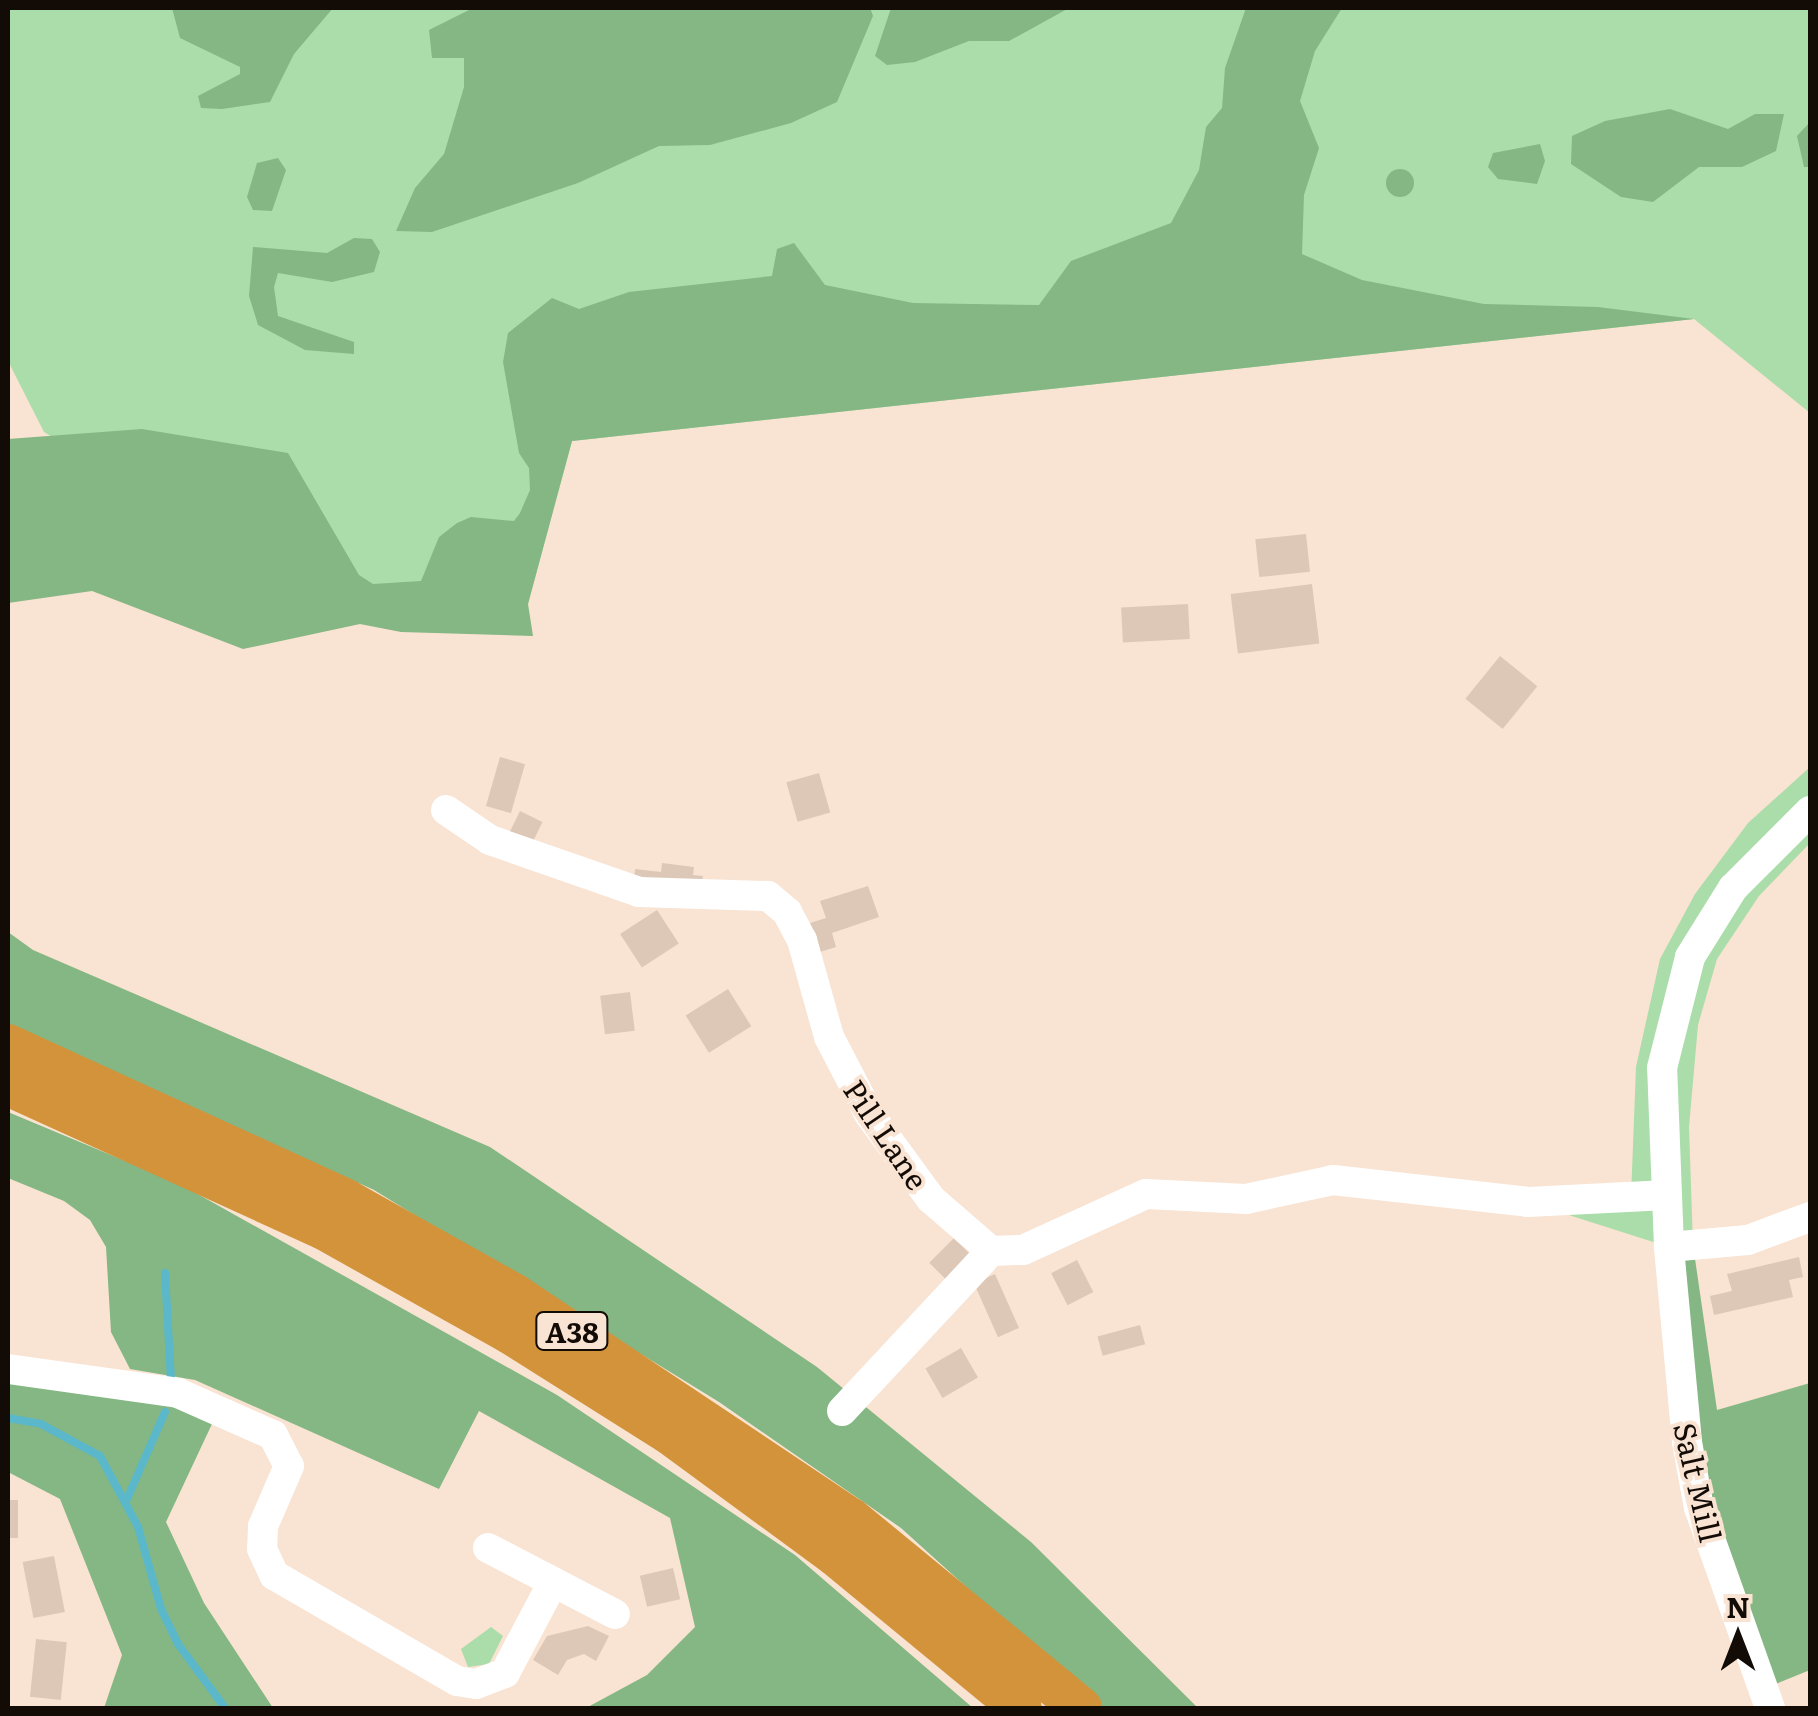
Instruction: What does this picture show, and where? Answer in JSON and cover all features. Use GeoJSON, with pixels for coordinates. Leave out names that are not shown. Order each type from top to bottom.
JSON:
{"type":"FeatureCollection","features":[{"type":"Feature","properties":{"kind":"highway","name":"A38"},"geometry":{"type":"LineString","coordinates":[[8,1045],[346,1200],[514,1295],[851,1519],[1081,1708]]}},
{"type":"Feature","properties":{"kind":"highway","name":"A38"},"geometry":{"type":"LineString","coordinates":[[8,1085],[324,1229],[510,1333],[669,1433],[834,1554],[1021,1708]]}},
{"type":"Feature","properties":{"kind":"street","name":"Pill Lane"},"geometry":{"type":"LineString","coordinates":[[446,810],[490,840],[638,892],[768,896],[788,912],[802,940],[829,1037],[861,1102],[931,1199],[991,1251]]}},
{"type":"Feature","properties":{"kind":"street","name":"Salt Mill"},"geometry":{"type":"LineString","coordinates":[[1770,1708],[1699,1508],[1676,1355],[1662,1068],[1690,957],[1733,888],[1810,811]]}},
{"type":"Feature","properties":{"kind":"street"},"geometry":{"type":"LineString","coordinates":[[842,1411],[991,1251],[1023,1250],[1146,1194],[1246,1200],[1333,1180],[1528,1202],[1667,1195]]}},
{"type":"Feature","properties":{"kind":"street"},"geometry":{"type":"LineString","coordinates":[[1669,1247],[1748,1240],[1810,1216]]}},
{"type":"Feature","properties":{"kind":"street"},"geometry":{"type":"LineString","coordinates":[[8,1370],[178,1393],[273,1435],[290,1466],[263,1526],[262,1550],[274,1574],[458,1681],[476,1684],[505,1672],[554,1582]]}},
{"type":"Feature","properties":{"kind":"street"},"geometry":{"type":"LineString","coordinates":[[488,1548],[614,1614]]}},
{"type":"Feature","properties":{"kind":"green space"},"geometry":{"type":"Polygon","coordinates":[[[8,8],[1810,8],[1810,413],[1694,319],[572,441],[528,604],[324,604],[44,432],[8,361],[8,8]]]}},
{"type":"Feature","properties":{"kind":"green space"},"geometry":{"type":"Polygon","coordinates":[[[172,8],[333,8],[294,54],[270,102],[222,109],[201,108],[198,96],[240,74],[240,67],[180,38],[172,8]]]}},
{"type":"Feature","properties":{"kind":"green space"},"geometry":{"type":"Polygon","coordinates":[[[473,8],[870,8],[873,16],[837,102],[791,123],[710,145],[659,146],[578,183],[432,232],[396,231],[415,188],[444,154],[464,87],[464,58],[432,58],[429,30],[473,8]]]}},
{"type":"Feature","properties":{"kind":"green space"},"geometry":{"type":"Polygon","coordinates":[[[891,8],[1069,8],[1009,41],[969,41],[915,62],[887,65],[875,56],[891,8]]]}},
{"type":"Feature","properties":{"kind":"green space"},"geometry":{"type":"Polygon","coordinates":[[[1246,8],[1342,8],[1315,51],[1300,101],[1319,148],[1304,195],[1302,254],[1362,280],[1484,304],[1598,307],[1694,319],[572,441],[528,604],[533,636],[401,632],[360,624],[243,649],[92,591],[8,603],[8,439],[142,429],[288,453],[359,575],[373,584],[421,581],[439,537],[457,523],[471,517],[514,521],[520,513],[530,490],[529,468],[519,453],[503,362],[508,333],[552,298],[579,309],[629,292],[772,276],[777,249],[794,243],[825,285],[913,303],[1039,305],[1071,261],[1171,223],[1199,170],[1206,127],[1222,108],[1225,68],[1246,8]]]}},
{"type":"Feature","properties":{"kind":"green space"},"geometry":{"type":"Polygon","coordinates":[[[1670,109],[1728,129],[1755,114],[1784,114],[1776,151],[1742,167],[1699,167],[1653,202],[1621,197],[1571,164],[1572,136],[1605,121],[1670,109]]]}},
{"type":"Feature","properties":{"kind":"green space"},"geometry":{"type":"Polygon","coordinates":[[[1810,122],[1810,167],[1804,167],[1797,136],[1810,122]]]}},
{"type":"Feature","properties":{"kind":"green space"},"geometry":{"type":"Polygon","coordinates":[[[1540,144],[1545,161],[1537,184],[1498,179],[1488,167],[1493,153],[1540,144]]]}},
{"type":"Feature","properties":{"kind":"green space"},"geometry":{"type":"Polygon","coordinates":[[[278,158],[286,170],[272,211],[253,210],[247,197],[257,163],[278,158]]]}},
{"type":"Feature","properties":{"kind":"green space"},"geometry":{"type":"Polygon","coordinates":[[[1400,169],[1410,173],[1414,183],[1410,193],[1400,197],[1390,193],[1386,183],[1390,173],[1400,169]]]}},
{"type":"Feature","properties":{"kind":"green space"},"geometry":{"type":"Polygon","coordinates":[[[354,238],[372,239],[380,252],[374,272],[332,282],[278,273],[274,287],[278,316],[354,342],[354,354],[305,350],[258,325],[249,296],[253,247],[327,253],[354,238]]]}},
{"type":"Feature","properties":{"kind":"green space"},"geometry":{"type":"Polygon","coordinates":[[[1810,767],[1810,843],[1759,896],[1717,959],[1698,1025],[1689,1127],[1693,1245],[1669,1247],[1528,1202],[1631,1197],[1636,1067],[1660,959],[1695,894],[1748,823],[1810,767]]]}},
{"type":"Feature","properties":{"kind":"green space"},"geometry":{"type":"Polygon","coordinates":[[[8,932],[33,950],[490,1147],[817,1367],[1031,1542],[1198,1708],[1100,1708],[901,1528],[719,1402],[374,1190],[8,1024],[8,932]]]}},
{"type":"Feature","properties":{"kind":"green space"},"geometry":{"type":"Polygon","coordinates":[[[8,1112],[178,1183],[557,1395],[795,1555],[973,1708],[586,1708],[647,1675],[695,1627],[670,1518],[479,1411],[439,1489],[195,1380],[130,1369],[111,1332],[106,1247],[90,1220],[64,1201],[8,1178],[8,1112]]]}},
{"type":"Feature","properties":{"kind":"green space"},"geometry":{"type":"Polygon","coordinates":[[[1693,1245],[1717,1410],[1810,1383],[1810,1670],[1763,1689],[1699,1508],[1669,1247],[1693,1245]]]}},
{"type":"Feature","properties":{"kind":"green space"},"geometry":{"type":"Polygon","coordinates":[[[8,1369],[219,1409],[166,1522],[204,1603],[273,1708],[104,1708],[122,1655],[60,1499],[8,1472],[8,1369]]]}},
{"type":"Feature","properties":{"kind":"green space"},"geometry":{"type":"Polygon","coordinates":[[[491,1627],[503,1636],[489,1664],[468,1667],[461,1649],[491,1627]]]}},
{"type":"Feature","properties":{"kind":"building"},"geometry":{"type":"Polygon","coordinates":[[[1306,534],[1310,572],[1259,577],[1255,539],[1306,534]]]}},
{"type":"Feature","properties":{"kind":"building"},"geometry":{"type":"Polygon","coordinates":[[[1312,584],[1319,644],[1238,654],[1231,594],[1312,584]]]}},
{"type":"Feature","properties":{"kind":"building"},"geometry":{"type":"Polygon","coordinates":[[[1188,604],[1190,639],[1123,642],[1121,608],[1188,604]]]}},
{"type":"Feature","properties":{"kind":"building"},"geometry":{"type":"Polygon","coordinates":[[[1500,656],[1537,686],[1503,729],[1465,699],[1500,656]]]}},
{"type":"Feature","properties":{"kind":"building"},"geometry":{"type":"Polygon","coordinates":[[[500,757],[525,764],[511,813],[486,806],[500,757]]]}},
{"type":"Feature","properties":{"kind":"building"},"geometry":{"type":"Polygon","coordinates":[[[819,773],[830,812],[798,822],[786,782],[819,773]]]}},
{"type":"Feature","properties":{"kind":"building"},"geometry":{"type":"Polygon","coordinates":[[[520,811],[542,822],[530,847],[508,836],[520,811]]]}},
{"type":"Feature","properties":{"kind":"building"},"geometry":{"type":"Polygon","coordinates":[[[662,863],[694,867],[693,875],[703,876],[701,888],[634,880],[635,869],[661,872],[662,863]]]}},
{"type":"Feature","properties":{"kind":"building"},"geometry":{"type":"Polygon","coordinates":[[[868,886],[879,917],[832,933],[836,947],[820,952],[810,923],[826,918],[820,901],[868,886]]]}},
{"type":"Feature","properties":{"kind":"building"},"geometry":{"type":"Polygon","coordinates":[[[657,910],[679,944],[642,968],[620,934],[657,910]]]}},
{"type":"Feature","properties":{"kind":"building"},"geometry":{"type":"Polygon","coordinates":[[[728,989],[751,1026],[709,1053],[686,1015],[728,989]]]}},
{"type":"Feature","properties":{"kind":"building"},"geometry":{"type":"Polygon","coordinates":[[[630,992],[635,1031],[605,1034],[600,996],[630,992]]]}},
{"type":"Feature","properties":{"kind":"building"},"geometry":{"type":"Polygon","coordinates":[[[954,1238],[974,1258],[949,1283],[929,1263],[954,1238]]]}},
{"type":"Feature","properties":{"kind":"building"},"geometry":{"type":"Polygon","coordinates":[[[1799,1257],[1803,1277],[1789,1280],[1793,1297],[1714,1315],[1710,1296],[1732,1291],[1727,1274],[1799,1257]]]}},
{"type":"Feature","properties":{"kind":"building"},"geometry":{"type":"Polygon","coordinates":[[[1077,1260],[1093,1292],[1068,1305],[1051,1273],[1077,1260]]]}},
{"type":"Feature","properties":{"kind":"building"},"geometry":{"type":"Polygon","coordinates":[[[995,1274],[1019,1328],[998,1337],[974,1283],[995,1274]]]}},
{"type":"Feature","properties":{"kind":"building"},"geometry":{"type":"Polygon","coordinates":[[[1140,1325],[1145,1344],[1103,1356],[1097,1336],[1140,1325]]]}},
{"type":"Feature","properties":{"kind":"building"},"geometry":{"type":"Polygon","coordinates":[[[961,1348],[978,1377],[942,1398],[925,1368],[961,1348]]]}},
{"type":"Feature","properties":{"kind":"building"},"geometry":{"type":"Polygon","coordinates":[[[8,1500],[18,1500],[18,1538],[8,1538],[8,1500]]]}},
{"type":"Feature","properties":{"kind":"building"},"geometry":{"type":"Polygon","coordinates":[[[54,1556],[65,1612],[33,1618],[23,1562],[54,1556]]]}},
{"type":"Feature","properties":{"kind":"building"},"geometry":{"type":"Polygon","coordinates":[[[673,1568],[680,1599],[647,1607],[640,1576],[673,1568]]]}},
{"type":"Feature","properties":{"kind":"building"},"geometry":{"type":"Polygon","coordinates":[[[588,1626],[609,1636],[596,1661],[584,1654],[567,1660],[558,1675],[533,1660],[547,1636],[588,1626]]]}},
{"type":"Feature","properties":{"kind":"building"},"geometry":{"type":"Polygon","coordinates":[[[36,1639],[67,1642],[61,1700],[30,1697],[36,1639]]]}},
{"type":"Feature","properties":{"kind":"waterway"},"geometry":{"type":"LineString","coordinates":[[165,1273],[171,1379]]}},
{"type":"Feature","properties":{"kind":"waterway"},"geometry":{"type":"LineString","coordinates":[[127,1499],[165,1412]]}},
{"type":"Feature","properties":{"kind":"waterway"},"geometry":{"type":"LineString","coordinates":[[8,1418],[41,1424],[100,1456],[138,1527],[161,1609],[178,1644],[225,1708]]}}]}
